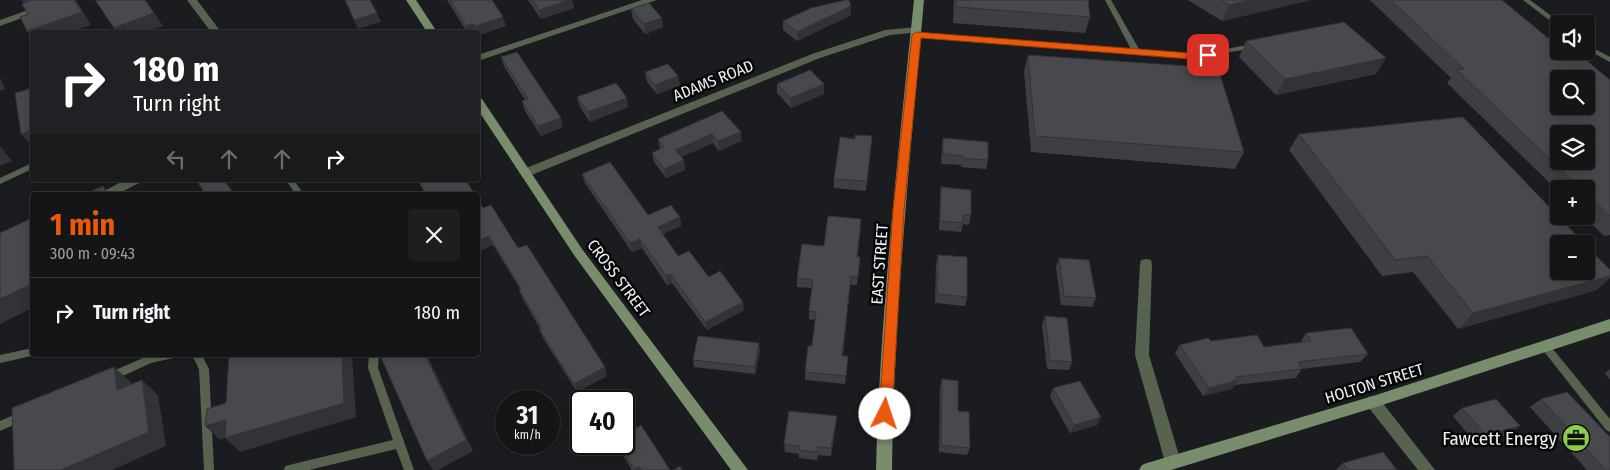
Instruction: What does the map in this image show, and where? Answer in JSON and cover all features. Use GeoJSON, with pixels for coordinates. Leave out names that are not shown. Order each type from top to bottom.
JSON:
{"type":"FeatureCollection","features":[{"type":"Feature","properties":{"kind":"street"},"geometry":{"type":"LineString","coordinates":[[0,23],[66,0]]}},
{"type":"Feature","properties":{"kind":"street"},"geometry":{"type":"LineString","coordinates":[[192,0],[214,30]]}},
{"type":"Feature","properties":{"kind":"street"},"geometry":{"type":"LineString","coordinates":[[411,0],[431,30]]}},
{"type":"Feature","properties":{"kind":"street"},"geometry":{"type":"LineString","coordinates":[[480,57],[652,0]]}},
{"type":"Feature","properties":{"kind":"street","name":"EAST STREET"},"geometry":{"type":"LineString","coordinates":[[884,470],[885,414],[899,210],[919,0]]}},
{"type":"Feature","properties":{"kind":"street","name":"ADAMS ROAD"},"geometry":{"type":"LineString","coordinates":[[525,173],[816,56],[889,32],[916,32]]}},
{"type":"Feature","properties":{"kind":"street","name":"CROSS STREET"},"geometry":{"type":"LineString","coordinates":[[480,105],[578,252],[740,470]]}},
{"type":"Feature","properties":{"kind":"street"},"geometry":{"type":"LineString","coordinates":[[112,192],[131,182]]}},
{"type":"Feature","properties":{"kind":"street"},"geometry":{"type":"LineString","coordinates":[[1146,264],[1142,355],[1173,462]]}},
{"type":"Feature","properties":{"kind":"street","name":"HOLTON STREET"},"geometry":{"type":"LineString","coordinates":[[1147,470],[1373,402],[1610,325]]}},
{"type":"Feature","properties":{"kind":"street"},"geometry":{"type":"LineString","coordinates":[[1373,402],[1428,470]]}},
{"type":"Feature","properties":{"kind":"lane"},"geometry":{"type":"LineString","coordinates":[[1108,0],[1136,52]]}},
{"type":"Feature","properties":{"kind":"lane"},"geometry":{"type":"LineString","coordinates":[[1526,0],[1550,18]]}},
{"type":"Feature","properties":{"kind":"lane"},"geometry":{"type":"LineString","coordinates":[[916,32],[1136,52],[1202,56],[1258,46]]}},
{"type":"Feature","properties":{"kind":"lane"},"geometry":{"type":"LineString","coordinates":[[1595,51],[1610,60]]}},
{"type":"Feature","properties":{"kind":"lane"},"geometry":{"type":"LineString","coordinates":[[0,181],[30,167]]}},
{"type":"Feature","properties":{"kind":"lane"},"geometry":{"type":"LineString","coordinates":[[1545,346],[1610,427]]}},
{"type":"Feature","properties":{"kind":"lane"},"geometry":{"type":"LineString","coordinates":[[0,359],[28,353]]}},
{"type":"Feature","properties":{"kind":"lane"},"geometry":{"type":"LineString","coordinates":[[97,383],[150,359],[160,357]]}},
{"type":"Feature","properties":{"kind":"lane"},"geometry":{"type":"LineString","coordinates":[[199,357],[204,369],[209,470]]}},
{"type":"Feature","properties":{"kind":"lane"},"geometry":{"type":"LineString","coordinates":[[374,357],[373,368],[408,470]]}},
{"type":"Feature","properties":{"kind":"lane"},"geometry":{"type":"LineString","coordinates":[[0,426],[35,410]]}},
{"type":"Feature","properties":{"kind":"lane"},"geometry":{"type":"LineString","coordinates":[[289,470],[399,443]]}},
{"type":"Feature","properties":{"kind":"building"},"geometry":{"type":"Polygon","coordinates":[[[31,0],[74,0],[82,12],[27,31],[20,17],[28,14],[22,4],[31,0]]]}},
{"type":"Feature","properties":{"kind":"building"},"geometry":{"type":"Polygon","coordinates":[[[95,0],[145,0],[154,13],[114,28],[95,0]]]}},
{"type":"Feature","properties":{"kind":"building"},"geometry":{"type":"Polygon","coordinates":[[[345,0],[370,0],[377,13],[354,20],[345,0]]]}},
{"type":"Feature","properties":{"kind":"building"},"geometry":{"type":"Polygon","coordinates":[[[450,0],[492,0],[503,17],[476,26],[474,24],[466,26],[450,0]]]}},
{"type":"Feature","properties":{"kind":"building"},"geometry":{"type":"Polygon","coordinates":[[[532,0],[569,0],[539,10],[532,0]]]}},
{"type":"Feature","properties":{"kind":"building"},"geometry":{"type":"Polygon","coordinates":[[[849,0],[851,6],[797,32],[783,21],[811,8],[849,0]]]}},
{"type":"Feature","properties":{"kind":"building"},"geometry":{"type":"Polygon","coordinates":[[[956,0],[1088,0],[1090,17],[956,7],[956,0]]]}},
{"type":"Feature","properties":{"kind":"building"},"geometry":{"type":"Polygon","coordinates":[[[1221,0],[1251,0],[1229,5],[1221,0]]]}},
{"type":"Feature","properties":{"kind":"building"},"geometry":{"type":"Polygon","coordinates":[[[1391,0],[1502,0],[1550,40],[1550,60],[1586,60],[1610,80],[1610,216],[1595,202],[1595,180],[1572,180],[1561,170],[1595,170],[1595,125],[1550,125],[1550,159],[1457,70],[1464,69],[1391,0]]]}},
{"type":"Feature","properties":{"kind":"building"},"geometry":{"type":"Polygon","coordinates":[[[649,3],[662,18],[644,24],[631,9],[649,3]]]}},
{"type":"Feature","properties":{"kind":"building"},"geometry":{"type":"Polygon","coordinates":[[[1344,22],[1386,58],[1285,79],[1246,41],[1344,22]]]}},
{"type":"Feature","properties":{"kind":"building"},"geometry":{"type":"Polygon","coordinates":[[[517,52],[561,118],[538,126],[522,101],[528,99],[501,57],[517,52]]]}},
{"type":"Feature","properties":{"kind":"building"},"geometry":{"type":"Polygon","coordinates":[[[1028,55],[1218,68],[1244,152],[1035,136],[1028,55]]]}},
{"type":"Feature","properties":{"kind":"building"},"geometry":{"type":"Polygon","coordinates":[[[668,64],[678,76],[655,85],[645,72],[668,64]]]}},
{"type":"Feature","properties":{"kind":"building"},"geometry":{"type":"Polygon","coordinates":[[[810,70],[824,84],[791,98],[777,84],[810,70]]]}},
{"type":"Feature","properties":{"kind":"building"},"geometry":{"type":"Polygon","coordinates":[[[616,83],[627,98],[588,112],[577,97],[616,83]]]}},
{"type":"Feature","properties":{"kind":"building"},"geometry":{"type":"Polygon","coordinates":[[[30,89],[30,131],[21,134],[15,93],[30,89]]]}},
{"type":"Feature","properties":{"kind":"building"},"geometry":{"type":"Polygon","coordinates":[[[722,111],[741,132],[718,141],[712,134],[675,150],[684,160],[664,169],[652,153],[664,147],[658,139],[722,111]]]}},
{"type":"Feature","properties":{"kind":"building"},"geometry":{"type":"Polygon","coordinates":[[[1463,117],[1550,208],[1550,225],[1567,225],[1576,235],[1550,235],[1550,280],[1595,280],[1595,254],[1610,270],[1610,276],[1473,313],[1427,256],[1395,260],[1299,134],[1463,117]]]}},
{"type":"Feature","properties":{"kind":"building"},"geometry":{"type":"Polygon","coordinates":[[[855,135],[872,136],[867,181],[834,179],[840,137],[855,139],[855,135]]]}},
{"type":"Feature","properties":{"kind":"building"},"geometry":{"type":"Polygon","coordinates":[[[943,138],[988,142],[988,160],[943,154],[943,138]]]}},
{"type":"Feature","properties":{"kind":"building"},"geometry":{"type":"Polygon","coordinates":[[[610,162],[648,215],[671,205],[680,217],[658,227],[678,256],[689,251],[709,277],[720,271],[743,302],[705,322],[671,274],[666,276],[640,239],[630,243],[582,174],[610,162]]]}},
{"type":"Feature","properties":{"kind":"building"},"geometry":{"type":"Polygon","coordinates":[[[197,182],[225,182],[233,192],[204,192],[197,182]]]}},
{"type":"Feature","properties":{"kind":"building"},"geometry":{"type":"Polygon","coordinates":[[[419,182],[467,182],[473,192],[424,192],[419,182]]]}},
{"type":"Feature","properties":{"kind":"building"},"geometry":{"type":"Polygon","coordinates":[[[103,186],[107,192],[90,192],[103,186]]]}},
{"type":"Feature","properties":{"kind":"building"},"geometry":{"type":"Polygon","coordinates":[[[941,187],[971,190],[971,215],[963,215],[963,223],[940,221],[941,187]]]}},
{"type":"Feature","properties":{"kind":"building"},"geometry":{"type":"Polygon","coordinates":[[[480,203],[483,208],[491,205],[518,248],[527,245],[605,367],[574,384],[539,329],[542,328],[489,236],[480,240],[480,203]]]}},
{"type":"Feature","properties":{"kind":"building"},"geometry":{"type":"Polygon","coordinates":[[[828,216],[861,219],[857,257],[860,257],[858,277],[851,276],[842,356],[848,356],[846,376],[805,372],[808,346],[812,346],[816,312],[809,311],[813,280],[797,278],[802,244],[824,246],[828,216]]]}},
{"type":"Feature","properties":{"kind":"building"},"geometry":{"type":"Polygon","coordinates":[[[30,219],[30,285],[0,299],[0,233],[30,219]]]}},
{"type":"Feature","properties":{"kind":"building"},"geometry":{"type":"Polygon","coordinates":[[[938,255],[967,257],[967,297],[937,294],[938,255]]]}},
{"type":"Feature","properties":{"kind":"building"},"geometry":{"type":"Polygon","coordinates":[[[1059,258],[1089,260],[1096,298],[1064,296],[1059,258]]]}},
{"type":"Feature","properties":{"kind":"building"},"geometry":{"type":"Polygon","coordinates":[[[1045,316],[1067,318],[1072,362],[1050,360],[1045,316]]]}},
{"type":"Feature","properties":{"kind":"building"},"geometry":{"type":"Polygon","coordinates":[[[1351,328],[1368,354],[1298,362],[1302,369],[1236,377],[1238,380],[1209,388],[1180,345],[1208,338],[1211,341],[1257,335],[1264,347],[1311,341],[1306,333],[1351,328]]]}},
{"type":"Feature","properties":{"kind":"building"},"geometry":{"type":"Polygon","coordinates":[[[698,336],[759,343],[755,367],[693,360],[698,336]]]}},
{"type":"Feature","properties":{"kind":"building"},"geometry":{"type":"Polygon","coordinates":[[[229,357],[342,357],[344,403],[225,438],[226,420],[205,426],[207,409],[226,403],[229,357]]]}},
{"type":"Feature","properties":{"kind":"building"},"geometry":{"type":"Polygon","coordinates":[[[381,357],[426,357],[466,440],[427,461],[381,357]]]}},
{"type":"Feature","properties":{"kind":"building"},"geometry":{"type":"Polygon","coordinates":[[[114,367],[117,390],[142,380],[149,432],[61,470],[14,470],[12,408],[114,367]]]}},
{"type":"Feature","properties":{"kind":"building"},"geometry":{"type":"Polygon","coordinates":[[[942,379],[958,381],[958,411],[969,412],[970,448],[941,445],[942,379]]]}},
{"type":"Feature","properties":{"kind":"building"},"geometry":{"type":"Polygon","coordinates":[[[1080,381],[1101,417],[1074,425],[1053,388],[1080,381]]]}},
{"type":"Feature","properties":{"kind":"building"},"geometry":{"type":"Polygon","coordinates":[[[1567,392],[1610,437],[1610,470],[1606,470],[1541,399],[1567,392]]]}},
{"type":"Feature","properties":{"kind":"building"},"geometry":{"type":"Polygon","coordinates":[[[1496,399],[1520,426],[1486,435],[1462,408],[1496,399]]]}},
{"type":"Feature","properties":{"kind":"building"},"geometry":{"type":"Polygon","coordinates":[[[789,411],[837,416],[831,448],[818,447],[817,452],[799,450],[799,446],[784,444],[789,411]]]}},
{"type":"Feature","properties":{"kind":"building"},"geometry":{"type":"Polygon","coordinates":[[[641,425],[670,470],[641,470],[639,466],[634,469],[625,455],[635,455],[635,429],[641,425]]]}},
{"type":"Feature","properties":{"kind":"building"},"geometry":{"type":"Polygon","coordinates":[[[1383,452],[1397,470],[1348,470],[1343,463],[1383,452]]]}},
{"type":"Feature","properties":{"kind":"building"},"geometry":{"type":"Polygon","coordinates":[[[680,466],[682,470],[674,470],[680,466]]]}},
{"type":"Feature","properties":{"kind":"place","name":"Fawcett Energy"},"geometry":{"type":"Point","coordinates":[1576,438]}},
{"type":"Feature","properties":{"kind":"route"},"geometry":{"type":"LineString","coordinates":[[885,414],[899,210],[916,35],[1190,56],[1208,55]]}}]}
